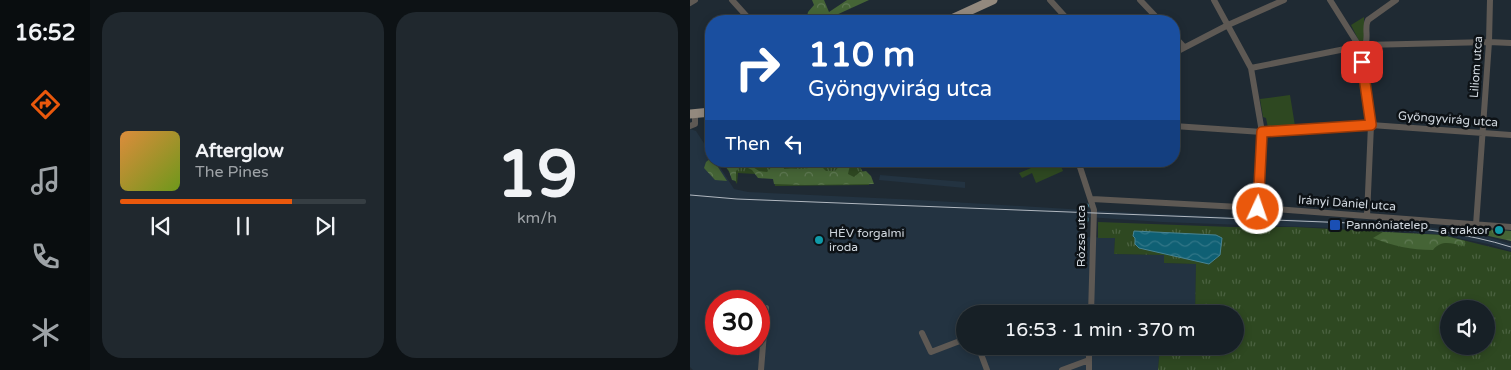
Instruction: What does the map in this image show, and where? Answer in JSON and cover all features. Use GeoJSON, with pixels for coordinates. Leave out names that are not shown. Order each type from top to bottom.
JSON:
{"type":"FeatureCollection","features":[{"type":"Feature","properties":{"kind":"main road"},"geometry":{"type":"LineString","coordinates":[[967,15],[992,0]]}},
{"type":"Feature","properties":{"kind":"main road"},"geometry":{"type":"LineString","coordinates":[[692,114],[705,113]]}},
{"type":"Feature","properties":{"kind":"street"},"geometry":{"type":"LineString","coordinates":[[690,3],[695,0]]}},
{"type":"Feature","properties":{"kind":"street"},"geometry":{"type":"LineString","coordinates":[[732,0],[746,15]]}},
{"type":"Feature","properties":{"kind":"street"},"geometry":{"type":"LineString","coordinates":[[1050,0],[1064,15]]}},
{"type":"Feature","properties":{"kind":"street"},"geometry":{"type":"LineString","coordinates":[[1140,0],[1154,15]]}},
{"type":"Feature","properties":{"kind":"street"},"geometry":{"type":"LineString","coordinates":[[1214,0],[1251,68],[1262,132],[1258,209]]}},
{"type":"Feature","properties":{"kind":"street"},"geometry":{"type":"LineString","coordinates":[[1180,49],[1284,0]]}},
{"type":"Feature","properties":{"kind":"street"},"geometry":{"type":"LineString","coordinates":[[1330,0],[1362,45],[1371,125],[1367,216]]}},
{"type":"Feature","properties":{"kind":"street"},"geometry":{"type":"LineString","coordinates":[[1362,45],[1367,42],[1366,24],[1368,20],[1396,0]]}},
{"type":"Feature","properties":{"kind":"street","name":"Liliom utca"},"geometry":{"type":"LineString","coordinates":[[1476,225],[1489,42],[1490,0]]}},
{"type":"Feature","properties":{"kind":"street"},"geometry":{"type":"LineString","coordinates":[[1180,43],[1184,47]]}},
{"type":"Feature","properties":{"kind":"street"},"geometry":{"type":"LineString","coordinates":[[1251,68],[1362,45],[1511,43]]}},
{"type":"Feature","properties":{"kind":"street"},"geometry":{"type":"LineString","coordinates":[[690,126],[695,124],[692,114]]}},
{"type":"Feature","properties":{"kind":"street","name":"Gyöngyvirág utca"},"geometry":{"type":"LineString","coordinates":[[1180,126],[1262,132],[1371,125],[1511,135]]}},
{"type":"Feature","properties":{"kind":"street","name":"Rózsa utca"},"geometry":{"type":"LineString","coordinates":[[1080,167],[1094,210],[1091,305]]}},
{"type":"Feature","properties":{"kind":"street","name":"Irányi Dániel utca"},"geometry":{"type":"LineString","coordinates":[[1092,199],[1511,227]]}},
{"type":"Feature","properties":{"kind":"street"},"geometry":{"type":"LineString","coordinates":[[922,333],[931,352],[956,342]]}},
{"type":"Feature","properties":{"kind":"street"},"geometry":{"type":"LineString","coordinates":[[761,370],[762,355]]}},
{"type":"Feature","properties":{"kind":"street"},"geometry":{"type":"LineString","coordinates":[[981,355],[987,370]]}},
{"type":"Feature","properties":{"kind":"street"},"geometry":{"type":"LineString","coordinates":[[1089,355],[1089,370]]}},
{"type":"Feature","properties":{"kind":"street"},"geometry":{"type":"LineString","coordinates":[[1062,370],[1089,360]]}},
{"type":"Feature","properties":{"kind":"shaded area"},"geometry":{"type":"Polygon","coordinates":[[[690,129],[696,131],[705,145],[705,167],[720,167],[734,189],[748,192],[1134,213],[1389,223],[1442,229],[1488,237],[1511,244],[1511,251],[1488,244],[1442,235],[1389,230],[1162,222],[1087,217],[1081,224],[1086,237],[1115,238],[1114,254],[1164,255],[1164,263],[1196,264],[1195,305],[956,305],[956,355],[1159,355],[1158,370],[693,370],[690,367],[690,129]]]}},
{"type":"Feature","properties":{"kind":"shaded area"},"geometry":{"type":"Polygon","coordinates":[[[880,175],[965,182],[965,188],[879,180],[880,175]]]}},
{"type":"Feature","properties":{"kind":"green space"},"geometry":{"type":"Polygon","coordinates":[[[812,0],[824,0],[829,12],[847,0],[869,0],[836,15],[807,15],[814,5],[812,0]]]}},
{"type":"Feature","properties":{"kind":"green space"},"geometry":{"type":"Polygon","coordinates":[[[1364,17],[1364,41],[1360,43],[1351,25],[1364,17]]]}},
{"type":"Feature","properties":{"kind":"green space"},"geometry":{"type":"Polygon","coordinates":[[[1290,95],[1295,126],[1268,128],[1266,118],[1263,117],[1260,99],[1290,95]]]}},
{"type":"Feature","properties":{"kind":"green space"},"geometry":{"type":"Polygon","coordinates":[[[705,165],[705,167],[718,167],[727,181],[715,180],[704,168],[705,165]]]}},
{"type":"Feature","properties":{"kind":"green space"},"geometry":{"type":"Polygon","coordinates":[[[726,167],[860,167],[869,181],[869,185],[775,186],[774,175],[738,173],[737,184],[726,167]]]}},
{"type":"Feature","properties":{"kind":"green space"},"geometry":{"type":"Polygon","coordinates":[[[726,167],[746,167],[739,168],[736,171],[736,181],[732,180],[726,167]]]}},
{"type":"Feature","properties":{"kind":"green space"},"geometry":{"type":"Polygon","coordinates":[[[746,167],[753,167],[759,171],[767,172],[772,167],[803,169],[822,167],[826,171],[835,171],[838,167],[850,167],[848,174],[854,177],[860,172],[866,171],[871,176],[874,184],[774,184],[773,179],[758,178],[752,170],[746,167]]]}},
{"type":"Feature","properties":{"kind":"green space"},"geometry":{"type":"Polygon","coordinates":[[[1034,167],[1061,167],[1063,171],[1036,183],[1032,173],[1022,178],[1019,173],[1034,167]]]}},
{"type":"Feature","properties":{"kind":"green space"},"geometry":{"type":"Polygon","coordinates":[[[1098,222],[1231,227],[1295,227],[1442,235],[1511,252],[1511,370],[1158,370],[1159,355],[1244,355],[1244,305],[1195,305],[1196,264],[1164,263],[1164,255],[1114,254],[1115,238],[1098,238],[1098,222]]]}},
{"type":"Feature","properties":{"kind":"green space"},"geometry":{"type":"Polygon","coordinates":[[[1463,227],[1511,231],[1511,241],[1462,230],[1463,227]]]}},
{"type":"Feature","properties":{"kind":"green space"},"geometry":{"type":"Polygon","coordinates":[[[1383,232],[1442,235],[1465,241],[1464,246],[1444,243],[1433,250],[1417,249],[1373,238],[1383,232]]]}},
{"type":"Feature","properties":{"kind":"water"},"geometry":{"type":"Polygon","coordinates":[[[1134,231],[1216,235],[1222,238],[1220,255],[1209,264],[1139,248],[1135,244],[1134,231]]]}},
{"type":"Feature","properties":{"kind":"tram line"},"geometry":{"type":"LineString","coordinates":[[690,195],[737,199],[1376,224],[1461,235],[1511,247]]}},
{"type":"Feature","properties":{"kind":"place","name":"Pannóniatelep"},"geometry":{"type":"Point","coordinates":[1335,225]}},
{"type":"Feature","properties":{"kind":"place","name":"a traktor"},"geometry":{"type":"Point","coordinates":[1499,230]}},
{"type":"Feature","properties":{"kind":"place","name":"HÉV forgalmi iroda"},"geometry":{"type":"Point","coordinates":[819,240]}},
{"type":"Feature","properties":{"kind":"route"},"geometry":{"type":"LineString","coordinates":[[1258,209],[1262,132],[1371,125],[1362,62]]}}]}
